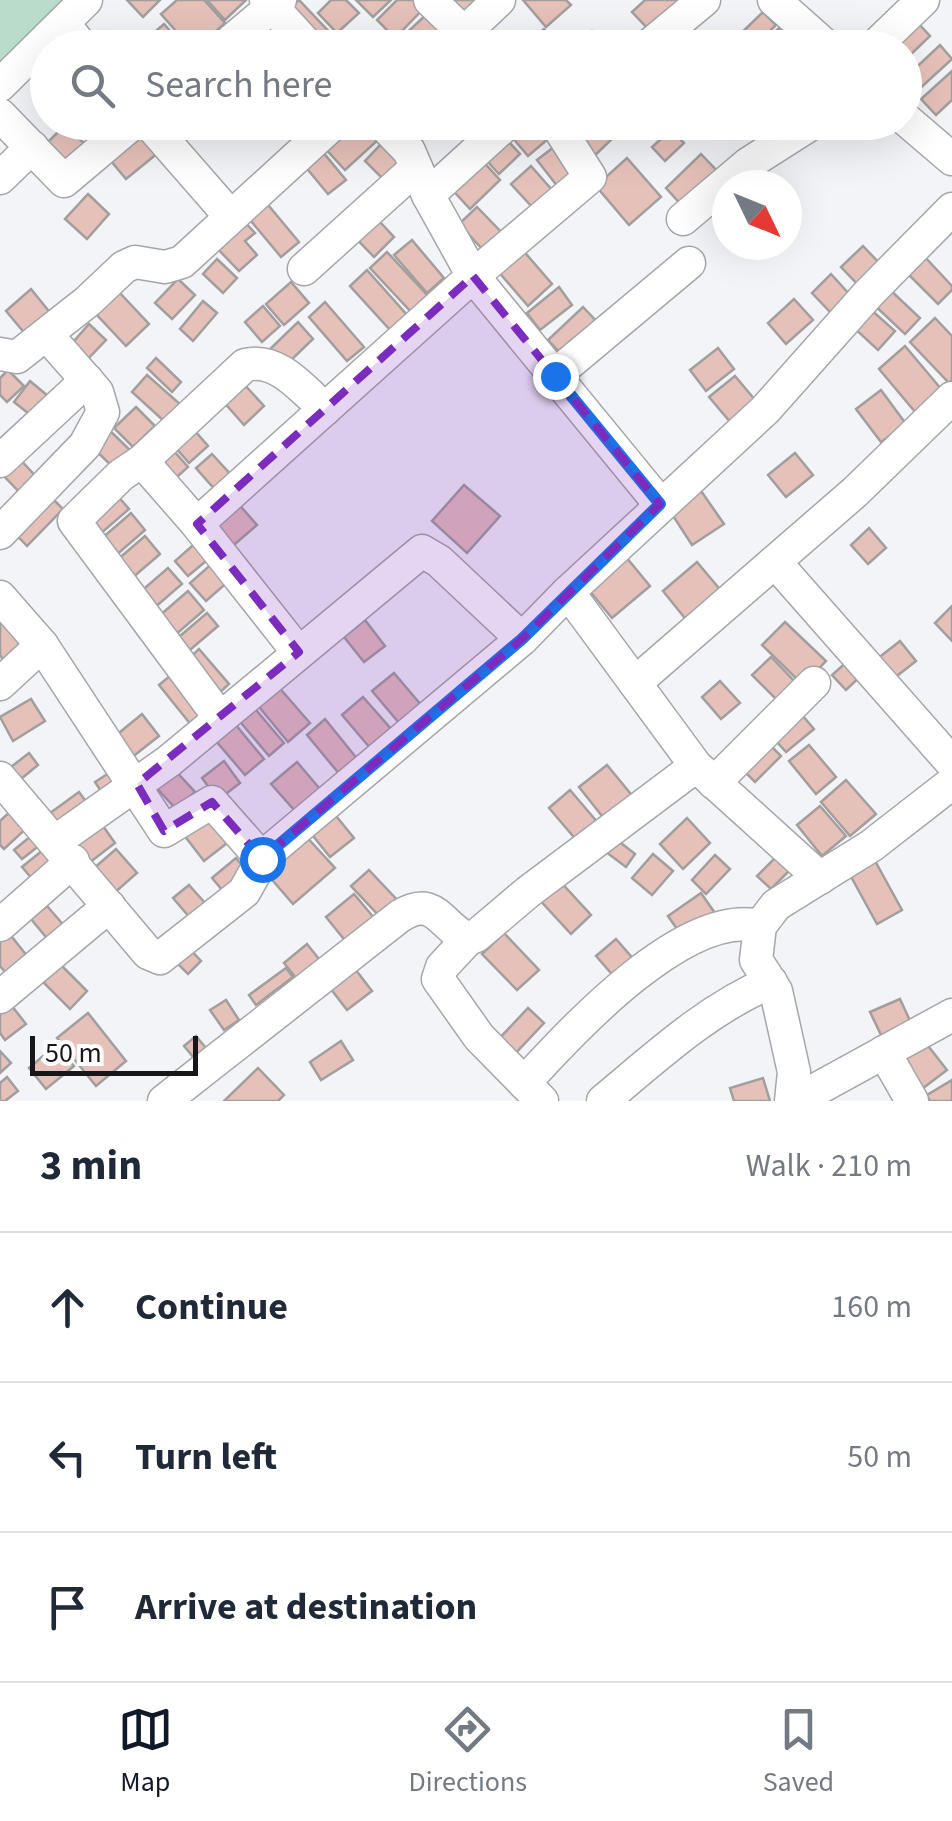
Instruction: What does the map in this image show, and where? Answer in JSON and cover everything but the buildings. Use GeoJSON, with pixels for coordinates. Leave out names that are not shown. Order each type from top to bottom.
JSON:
{"type":"FeatureCollection","features":[{"type":"Feature","properties":{"kind":"street"},"geometry":{"type":"LineString","coordinates":[[75,30],[86,0]]}},
{"type":"Feature","properties":{"kind":"street"},"geometry":{"type":"LineString","coordinates":[[430,0],[450,30]]}},
{"type":"Feature","properties":{"kind":"street"},"geometry":{"type":"LineString","coordinates":[[467,30],[499,0]]}},
{"type":"Feature","properties":{"kind":"street"},"geometry":{"type":"LineString","coordinates":[[668,30],[704,0]]}},
{"type":"Feature","properties":{"kind":"street"},"geometry":{"type":"LineString","coordinates":[[774,0],[808,30]]}},
{"type":"Feature","properties":{"kind":"street"},"geometry":{"type":"LineString","coordinates":[[892,30],[923,0]]}},
{"type":"Feature","properties":{"kind":"street"},"geometry":{"type":"LineString","coordinates":[[243,30],[273,2],[296,30]]}},
{"type":"Feature","properties":{"kind":"street"},"geometry":{"type":"LineString","coordinates":[[0,85],[30,65]]}},
{"type":"Feature","properties":{"kind":"street"},"geometry":{"type":"LineString","coordinates":[[0,114],[64,181],[113,140]]}},
{"type":"Feature","properties":{"kind":"street"},"geometry":{"type":"LineString","coordinates":[[922,133],[952,159]]}},
{"type":"Feature","properties":{"kind":"street"},"geometry":{"type":"LineString","coordinates":[[164,140],[232,217]]}},
{"type":"Feature","properties":{"kind":"street"},"geometry":{"type":"LineString","coordinates":[[0,354],[17,357],[124,266],[136,262],[165,267],[182,262],[315,140]]}},
{"type":"Feature","properties":{"kind":"street"},"geometry":{"type":"LineString","coordinates":[[399,140],[409,150],[473,276],[660,504]]}},
{"type":"Feature","properties":{"kind":"street"},"geometry":{"type":"LineString","coordinates":[[304,269],[483,140]]}},
{"type":"Feature","properties":{"kind":"street"},"geometry":{"type":"LineString","coordinates":[[197,524],[473,276],[590,177],[566,140]]}},
{"type":"Feature","properties":{"kind":"street"},"geometry":{"type":"LineString","coordinates":[[683,219],[748,164],[786,140]]}},
{"type":"Feature","properties":{"kind":"street"},"geometry":{"type":"LineString","coordinates":[[0,178],[32,147]]}},
{"type":"Feature","properties":{"kind":"street"},"geometry":{"type":"LineString","coordinates":[[5,794],[65,851],[148,953],[160,958],[244,892],[254,880],[262,859],[522,639],[660,504],[764,410],[952,209]]}},
{"type":"Feature","properties":{"kind":"street"},"geometry":{"type":"LineString","coordinates":[[555,376],[689,263]]}},
{"type":"Feature","properties":{"kind":"street"},"geometry":{"type":"LineString","coordinates":[[0,533],[70,463],[97,428],[102,402],[47,335]]}},
{"type":"Feature","properties":{"kind":"street"},"geometry":{"type":"LineString","coordinates":[[220,718],[74,521],[245,365],[270,364],[325,410]]}},
{"type":"Feature","properties":{"kind":"street"},"geometry":{"type":"LineString","coordinates":[[0,460],[87,380]]}},
{"type":"Feature","properties":{"kind":"street"},"geometry":{"type":"LineString","coordinates":[[636,683],[854,492],[952,398]]}},
{"type":"Feature","properties":{"kind":"street"},"geometry":{"type":"LineString","coordinates":[[142,461],[298,652]]}},
{"type":"Feature","properties":{"kind":"street"},"geometry":{"type":"LineString","coordinates":[[0,926],[65,851],[137,784],[422,551],[439,561],[522,639]]}},
{"type":"Feature","properties":{"kind":"street"},"geometry":{"type":"LineString","coordinates":[[775,562],[952,763]]}},
{"type":"Feature","properties":{"kind":"street"},"geometry":{"type":"LineString","coordinates":[[568,592],[705,774],[820,878]]}},
{"type":"Feature","properties":{"kind":"street"},"geometry":{"type":"LineString","coordinates":[[2,602],[42,644],[137,784],[164,831],[212,802],[262,859]]}},
{"type":"Feature","properties":{"kind":"street"},"geometry":{"type":"LineString","coordinates":[[0,684],[42,644]]}},
{"type":"Feature","properties":{"kind":"street"},"geometry":{"type":"LineString","coordinates":[[760,926],[743,922],[724,925],[666,955],[596,1008],[533,1092],[480,1038],[438,979],[442,967],[468,939],[705,774],[814,683]]}},
{"type":"Feature","properties":{"kind":"street"},"geometry":{"type":"LineString","coordinates":[[793,1101],[794,1072],[776,991],[756,960],[760,926],[776,905],[872,846],[952,783]]}},
{"type":"Feature","properties":{"kind":"street"},"geometry":{"type":"LineString","coordinates":[[0,996],[110,906]]}},
{"type":"Feature","properties":{"kind":"street"},"geometry":{"type":"LineString","coordinates":[[164,1101],[409,910],[427,908],[468,939]]}},
{"type":"Feature","properties":{"kind":"street"},"geometry":{"type":"LineString","coordinates":[[604,1101],[716,1012],[771,982]]}},
{"type":"Feature","properties":{"kind":"street"},"geometry":{"type":"LineString","coordinates":[[793,1101],[952,1015]]}},
{"type":"Feature","properties":{"kind":"street"},"geometry":{"type":"LineString","coordinates":[[884,1052],[912,1101]]}},
{"type":"Feature","properties":{"kind":"highlighted area"},"geometry":{"type":"Polygon","coordinates":[[[473,276],[660,504],[522,639],[262,859],[212,802],[164,831],[137,784],[299,652],[197,524],[473,276]]]}},
{"type":"Feature","properties":{"kind":"green space"},"geometry":{"type":"Polygon","coordinates":[[[0,0],[77,0],[46,30],[30,30],[30,46],[0,75],[0,0]]]}},
{"type":"Feature","properties":{"kind":"route"},"geometry":{"type":"LineString","coordinates":[[262,859],[522,639],[660,504],[555,376]]}}]}
